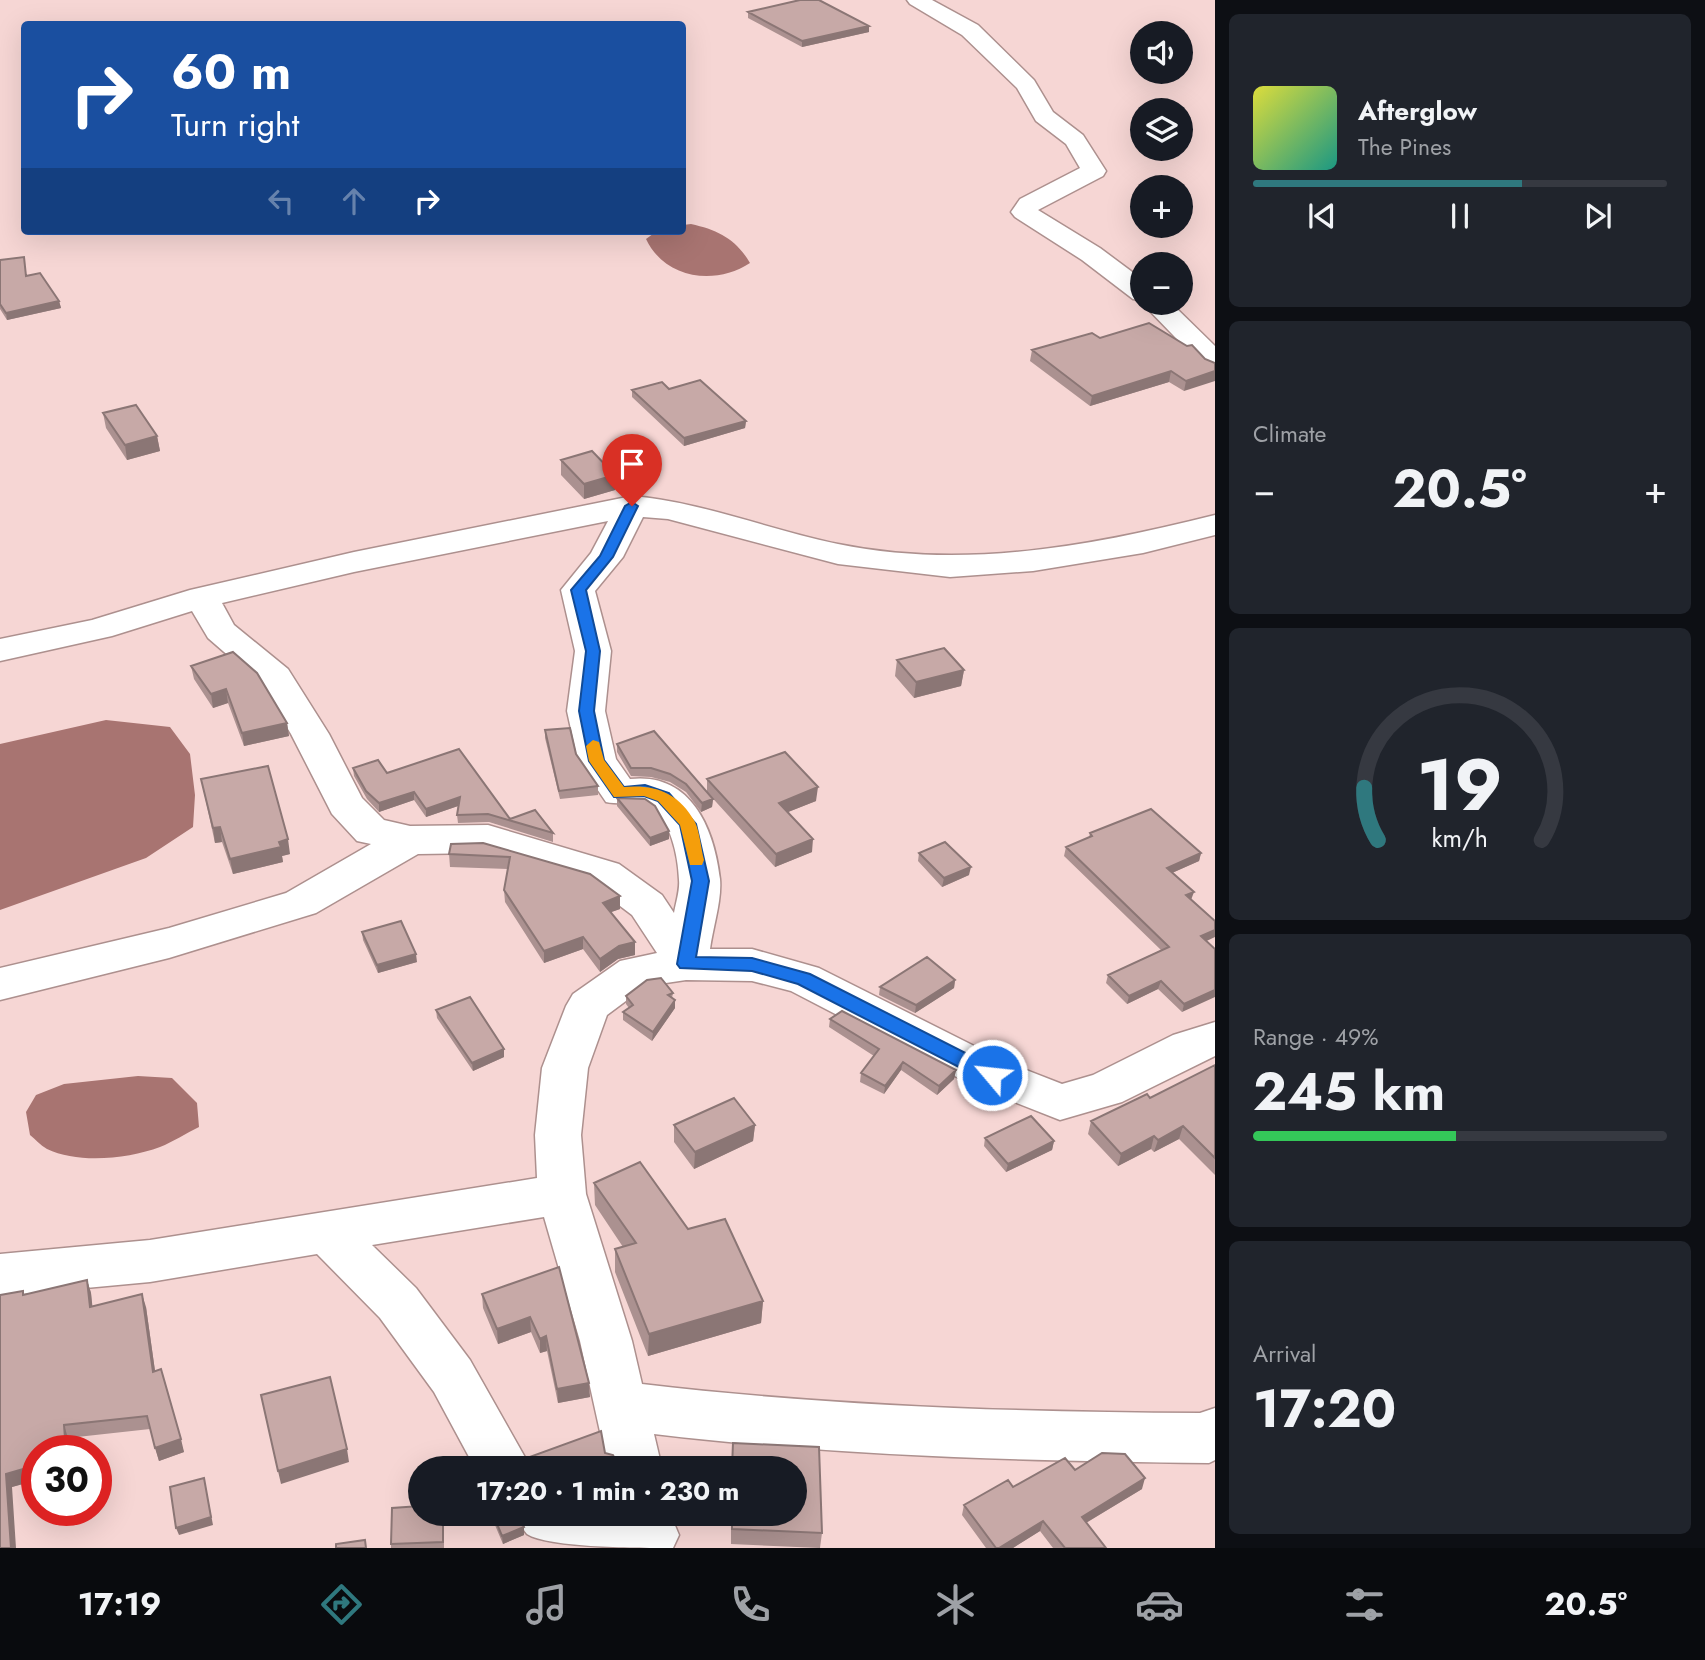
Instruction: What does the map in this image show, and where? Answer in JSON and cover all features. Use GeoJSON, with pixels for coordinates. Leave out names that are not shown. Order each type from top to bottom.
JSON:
{"type":"FeatureCollection","features":[{"type":"Feature","properties":{"kind":"street"},"geometry":{"type":"LineString","coordinates":[[917,0],[970,30],[1026,85],[1044,116],[1075,140],[1094,171],[1030,204],[1024,212],[1091,254],[1130,283]]}},
{"type":"Feature","properties":{"kind":"street"},"geometry":{"type":"LineString","coordinates":[[1168,315],[1215,362]]}},
{"type":"Feature","properties":{"kind":"street"},"geometry":{"type":"LineString","coordinates":[[0,650],[100,629],[202,597],[354,562],[632,506],[669,509],[838,554],[950,567],[1032,561],[1129,545],[1215,525]]}},
{"type":"Feature","properties":{"kind":"street"},"geometry":{"type":"LineString","coordinates":[[632,506],[606,557],[579,590],[593,651],[586,711],[597,761],[620,793],[645,790],[664,797],[688,824],[701,881],[686,964]]}},
{"type":"Feature","properties":{"kind":"street"},"geometry":{"type":"LineString","coordinates":[[202,597],[220,631],[275,677],[310,734],[346,805],[371,831],[410,840],[488,839],[519,851],[605,874],[647,905],[686,964]]}},
{"type":"Feature","properties":{"kind":"street"},"geometry":{"type":"LineString","coordinates":[[0,984],[169,943],[301,903],[410,840]]}},
{"type":"Feature","properties":{"kind":"street"},"geometry":{"type":"LineString","coordinates":[[632,1456],[606,1341],[562,1194],[558,1135],[565,1068],[588,1006],[635,972],[686,964],[752,965],[804,979],[992,1075],[1060,1102],[1106,1089],[1189,1047],[1215,1039]]}},
{"type":"Feature","properties":{"kind":"street"},"geometry":{"type":"LineString","coordinates":[[0,1275],[150,1261],[562,1194]]}},
{"type":"Feature","properties":{"kind":"street"},"geometry":{"type":"LineString","coordinates":[[326,1232],[398,1303],[452,1376],[496,1456]]}},
{"type":"Feature","properties":{"kind":"street"},"geometry":{"type":"LineString","coordinates":[[621,1406],[729,1420],[1006,1436],[1209,1438],[1215,1432]]}},
{"type":"Feature","properties":{"kind":"street"},"geometry":{"type":"LineString","coordinates":[[604,1526],[649,1532]]}},
{"type":"Feature","properties":{"kind":"shaded area"},"geometry":{"type":"Polygon","coordinates":[[[686,225],[710,229],[725,237],[739,248],[750,263],[722,275],[707,276],[692,275],[665,263],[646,239],[652,235],[686,235],[686,225]]]}},
{"type":"Feature","properties":{"kind":"shaded area"},"geometry":{"type":"Polygon","coordinates":[[[106,720],[170,727],[190,754],[195,795],[193,827],[146,858],[0,910],[0,744],[106,720]]]}},
{"type":"Feature","properties":{"kind":"shaded area"},"geometry":{"type":"Polygon","coordinates":[[[138,1076],[172,1078],[197,1103],[199,1127],[147,1151],[103,1158],[59,1154],[44,1147],[30,1135],[26,1112],[36,1095],[64,1084],[138,1076]]]}},
{"type":"Feature","properties":{"kind":"building"},"geometry":{"type":"Polygon","coordinates":[[[800,0],[819,0],[869,26],[802,41],[748,12],[800,0]]]}},
{"type":"Feature","properties":{"kind":"building"},"geometry":{"type":"Polygon","coordinates":[[[24,257],[26,276],[40,273],[59,301],[6,313],[0,304],[0,260],[24,257]]]}},
{"type":"Feature","properties":{"kind":"building"},"geometry":{"type":"Polygon","coordinates":[[[1149,323],[1187,346],[1192,345],[1205,359],[1215,363],[1215,371],[1186,381],[1171,371],[1092,396],[1032,350],[1092,333],[1100,338],[1149,323]]]}},
{"type":"Feature","properties":{"kind":"building"},"geometry":{"type":"Polygon","coordinates":[[[700,380],[746,421],[684,438],[632,390],[662,382],[669,389],[700,380]]]}},
{"type":"Feature","properties":{"kind":"building"},"geometry":{"type":"Polygon","coordinates":[[[136,405],[157,436],[125,445],[103,413],[136,405]]]}},
{"type":"Feature","properties":{"kind":"building"},"geometry":{"type":"Polygon","coordinates":[[[592,451],[615,475],[584,484],[561,460],[592,451]]]}},
{"type":"Feature","properties":{"kind":"building"},"geometry":{"type":"Polygon","coordinates":[[[944,648],[964,670],[916,682],[897,660],[944,648]]]}},
{"type":"Feature","properties":{"kind":"building"},"geometry":{"type":"Polygon","coordinates":[[[233,652],[257,673],[287,723],[242,733],[226,689],[211,694],[191,666],[233,652]]]}},
{"type":"Feature","properties":{"kind":"building"},"geometry":{"type":"Polygon","coordinates":[[[570,728],[576,754],[598,786],[559,791],[545,730],[570,728]]]}},
{"type":"Feature","properties":{"kind":"building"},"geometry":{"type":"Polygon","coordinates":[[[654,731],[713,799],[702,803],[686,784],[670,774],[651,768],[631,768],[617,744],[654,731]]]}},
{"type":"Feature","properties":{"kind":"building"},"geometry":{"type":"Polygon","coordinates":[[[459,749],[510,819],[535,810],[553,833],[488,814],[457,815],[460,797],[426,809],[414,792],[379,803],[366,791],[353,768],[378,760],[387,773],[459,749]]]}},
{"type":"Feature","properties":{"kind":"building"},"geometry":{"type":"Polygon","coordinates":[[[785,752],[818,787],[779,803],[813,839],[776,854],[707,779],[785,752]]]}},
{"type":"Feature","properties":{"kind":"building"},"geometry":{"type":"Polygon","coordinates":[[[268,766],[288,839],[279,842],[281,847],[230,859],[220,827],[213,828],[201,779],[268,766]]]}},
{"type":"Feature","properties":{"kind":"building"},"geometry":{"type":"Polygon","coordinates":[[[617,798],[645,799],[655,806],[669,831],[650,838],[617,798]]]}},
{"type":"Feature","properties":{"kind":"building"},"geometry":{"type":"Polygon","coordinates":[[[1151,809],[1201,853],[1167,868],[1194,892],[1186,895],[1215,921],[1215,930],[1201,936],[1215,949],[1215,990],[1184,1004],[1161,981],[1129,996],[1108,975],[1169,947],[1066,847],[1092,836],[1090,833],[1151,809]]]}},
{"type":"Feature","properties":{"kind":"building"},"geometry":{"type":"Polygon","coordinates":[[[945,842],[971,867],[944,878],[919,853],[945,842]]]}},
{"type":"Feature","properties":{"kind":"building"},"geometry":{"type":"Polygon","coordinates":[[[483,843],[590,874],[620,896],[603,903],[635,942],[619,946],[600,959],[583,937],[544,951],[504,890],[510,857],[449,854],[451,844],[483,843]]]}},
{"type":"Feature","properties":{"kind":"building"},"geometry":{"type":"Polygon","coordinates":[[[401,921],[416,954],[377,965],[362,932],[401,921]]]}},
{"type":"Feature","properties":{"kind":"building"},"geometry":{"type":"Polygon","coordinates":[[[927,957],[955,980],[916,1005],[880,987],[927,957]]]}},
{"type":"Feature","properties":{"kind":"building"},"geometry":{"type":"Polygon","coordinates":[[[661,978],[673,993],[668,995],[675,1000],[653,1032],[623,1012],[633,1005],[626,996],[647,980],[661,978]]]}},
{"type":"Feature","properties":{"kind":"building"},"geometry":{"type":"Polygon","coordinates":[[[470,997],[504,1049],[472,1063],[436,1010],[470,997]]]}},
{"type":"Feature","properties":{"kind":"building"},"geometry":{"type":"Polygon","coordinates":[[[842,1011],[956,1070],[939,1086],[903,1062],[885,1086],[861,1073],[879,1049],[830,1019],[842,1011]]]}},
{"type":"Feature","properties":{"kind":"building"},"geometry":{"type":"Polygon","coordinates":[[[1215,1065],[1215,1158],[1183,1126],[1158,1140],[1154,1136],[1121,1154],[1091,1121],[1147,1094],[1150,1098],[1215,1065]]]}},
{"type":"Feature","properties":{"kind":"building"},"geometry":{"type":"Polygon","coordinates":[[[734,1098],[755,1125],[695,1152],[674,1125],[734,1098]]]}},
{"type":"Feature","properties":{"kind":"building"},"geometry":{"type":"Polygon","coordinates":[[[1031,1116],[1054,1141],[1008,1164],[985,1138],[1031,1116]]]}},
{"type":"Feature","properties":{"kind":"building"},"geometry":{"type":"Polygon","coordinates":[[[640,1162],[688,1229],[725,1219],[763,1301],[649,1334],[615,1249],[636,1243],[594,1183],[640,1162]]]}},
{"type":"Feature","properties":{"kind":"building"},"geometry":{"type":"Polygon","coordinates":[[[559,1267],[589,1383],[557,1389],[546,1336],[540,1339],[530,1317],[497,1329],[482,1294],[559,1267]]]}},
{"type":"Feature","properties":{"kind":"building"},"geometry":{"type":"Polygon","coordinates":[[[87,1280],[90,1307],[142,1294],[153,1372],[161,1369],[181,1439],[155,1448],[147,1416],[64,1425],[65,1435],[21,1435],[21,1470],[6,1474],[11,1548],[0,1548],[0,1295],[23,1291],[23,1295],[87,1280]]]}},
{"type":"Feature","properties":{"kind":"building"},"geometry":{"type":"Polygon","coordinates":[[[330,1377],[347,1449],[278,1471],[261,1395],[330,1377]]]}},
{"type":"Feature","properties":{"kind":"building"},"geometry":{"type":"Polygon","coordinates":[[[601,1431],[605,1453],[614,1456],[532,1456],[601,1431]]]}},
{"type":"Feature","properties":{"kind":"building"},"geometry":{"type":"Polygon","coordinates":[[[733,1443],[819,1447],[822,1533],[732,1529],[732,1526],[807,1526],[807,1456],[732,1456],[733,1443]]]}},
{"type":"Feature","properties":{"kind":"building"},"geometry":{"type":"Polygon","coordinates":[[[1102,1453],[1125,1454],[1145,1478],[1082,1517],[1106,1548],[1065,1548],[1043,1521],[996,1548],[964,1505],[1008,1480],[1013,1487],[1065,1458],[1075,1470],[1102,1453]]]}},
{"type":"Feature","properties":{"kind":"building"},"geometry":{"type":"Polygon","coordinates":[[[204,1478],[211,1517],[176,1528],[170,1487],[204,1478]]]}},
{"type":"Feature","properties":{"kind":"building"},"geometry":{"type":"Polygon","coordinates":[[[408,1507],[408,1526],[443,1526],[443,1542],[391,1544],[392,1508],[408,1507]]]}},
{"type":"Feature","properties":{"kind":"building"},"geometry":{"type":"Polygon","coordinates":[[[498,1526],[524,1527],[502,1536],[498,1526]]]}},
{"type":"Feature","properties":{"kind":"building"},"geometry":{"type":"Polygon","coordinates":[[[365,1540],[366,1548],[336,1548],[336,1544],[365,1540]]]}},
{"type":"Feature","properties":{"kind":"slow traffic"},"geometry":{"type":"LineString","coordinates":[[593,746],[597,761],[620,793],[645,790],[664,797],[688,824],[696,860]]}},
{"type":"Feature","properties":{"kind":"route"},"geometry":{"type":"LineString","coordinates":[[632,506],[606,557],[579,590],[593,651],[586,711],[597,761],[620,793],[645,790],[664,797],[688,824],[701,881],[686,964],[752,965],[804,979],[878,1014],[992,1075]]}}]}
